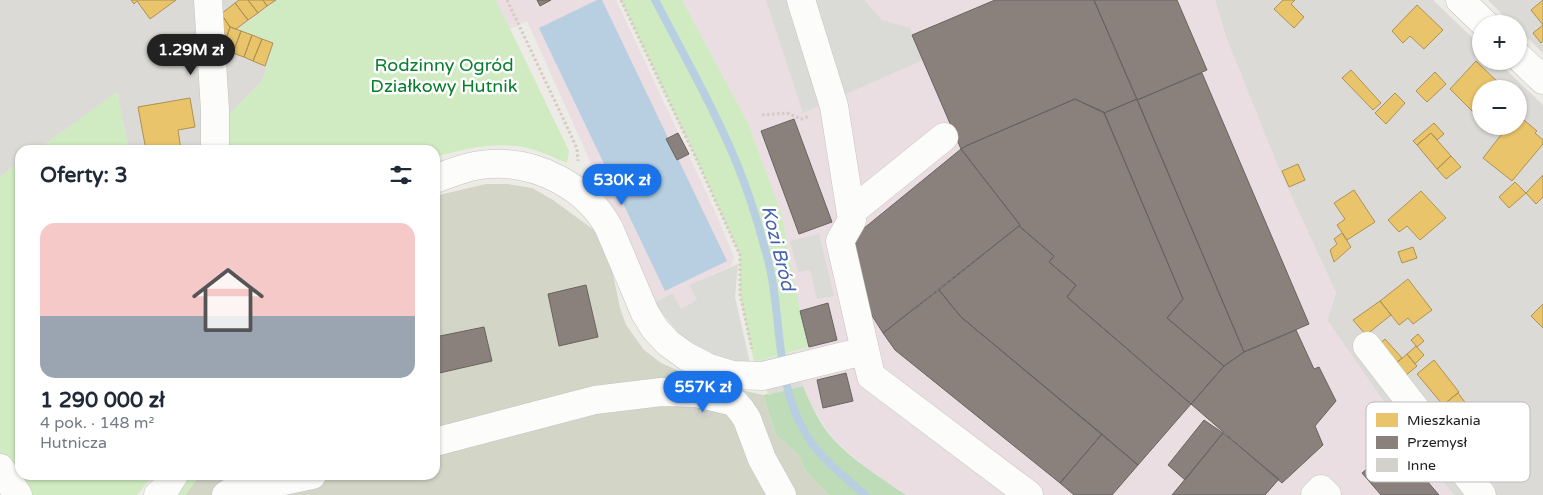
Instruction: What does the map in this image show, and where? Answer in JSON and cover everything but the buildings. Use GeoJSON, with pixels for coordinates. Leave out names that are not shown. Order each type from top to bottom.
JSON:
{"type":"FeatureCollection","features":[{"type":"Feature","properties":{"kind":"street"},"geometry":{"type":"LineString","coordinates":[[208,0],[215,110],[215,145]]}},
{"type":"Feature","properties":{"kind":"street"},"geometry":{"type":"LineString","coordinates":[[801,0],[834,106],[852,220],[840,240],[870,376],[1029,495]]}},
{"type":"Feature","properties":{"kind":"street"},"geometry":{"type":"LineString","coordinates":[[1460,0],[1476,15]]}},
{"type":"Feature","properties":{"kind":"street"},"geometry":{"type":"LineString","coordinates":[[1527,65],[1543,80]]}},
{"type":"Feature","properties":{"kind":"street"},"geometry":{"type":"LineString","coordinates":[[851,212],[944,137]]}},
{"type":"Feature","properties":{"kind":"street"},"geometry":{"type":"LineString","coordinates":[[440,177],[476,166],[507,164],[543,173],[566,183],[581,194],[602,215],[645,313],[655,329],[668,343],[686,356],[709,368],[732,375],[758,377],[864,351]]}},
{"type":"Feature","properties":{"kind":"street"},"geometry":{"type":"LineString","coordinates":[[1367,346],[1410,402]]}},
{"type":"Feature","properties":{"kind":"street"},"geometry":{"type":"LineString","coordinates":[[440,441],[595,400],[661,392],[696,393],[734,402],[741,410],[747,419],[762,459],[782,495]]}},
{"type":"Feature","properties":{"kind":"street"},"geometry":{"type":"LineString","coordinates":[[0,468],[18,495]]}},
{"type":"Feature","properties":{"kind":"street"},"geometry":{"type":"LineString","coordinates":[[158,495],[171,480]]}},
{"type":"Feature","properties":{"kind":"street"},"geometry":{"type":"LineString","coordinates":[[226,495],[231,492],[288,480]]}},
{"type":"Feature","properties":{"kind":"street"},"geometry":{"type":"LineString","coordinates":[[1472,482],[1482,495]]}},
{"type":"Feature","properties":{"kind":"street"},"geometry":{"type":"LineString","coordinates":[[1315,495],[1321,489],[1327,495]]}},
{"type":"Feature","properties":{"kind":"path"},"geometry":{"type":"LineString","coordinates":[[507,0],[577,149],[579,159],[576,169],[566,183]]}},
{"type":"Feature","properties":{"kind":"path"},"geometry":{"type":"LineString","coordinates":[[622,0],[740,256],[740,294],[758,377]]}},
{"type":"Feature","properties":{"kind":"shaded area"},"geometry":{"type":"Polygon","coordinates":[[[0,0],[277,0],[240,28],[274,43],[262,81],[220,124],[220,145],[128,145],[117,93],[44,145],[15,145],[15,166],[0,177],[0,0]]]}},
{"type":"Feature","properties":{"kind":"shaded area"},"geometry":{"type":"Polygon","coordinates":[[[496,0],[616,0],[713,207],[734,257],[731,266],[690,285],[697,300],[681,309],[673,293],[654,303],[527,21],[510,29],[496,0]]]}},
{"type":"Feature","properties":{"kind":"shaded area"},"geometry":{"type":"Polygon","coordinates":[[[682,0],[1215,0],[1226,37],[1278,167],[1336,293],[1327,320],[1384,402],[1366,402],[1366,482],[1443,482],[1454,495],[906,495],[870,471],[833,439],[810,404],[794,352],[809,347],[800,311],[782,215],[748,123],[682,0]]]}},
{"type":"Feature","properties":{"kind":"shaded area"},"geometry":{"type":"Polygon","coordinates":[[[766,0],[864,0],[882,20],[910,28],[923,60],[803,113],[766,0]]]}},
{"type":"Feature","properties":{"kind":"shaded area"},"geometry":{"type":"Polygon","coordinates":[[[1215,0],[1433,0],[1472,37],[1472,70],[1506,70],[1517,80],[1472,80],[1472,135],[1527,135],[1527,90],[1543,105],[1543,495],[1454,495],[1443,482],[1530,482],[1530,402],[1384,402],[1327,320],[1336,293],[1278,167],[1226,37],[1215,0]]]}},
{"type":"Feature","properties":{"kind":"shaded area"},"geometry":{"type":"Polygon","coordinates":[[[1488,0],[1543,0],[1543,53],[1527,38],[1527,15],[1503,15],[1488,0]]]}},
{"type":"Feature","properties":{"kind":"shaded area"},"geometry":{"type":"Polygon","coordinates":[[[486,184],[507,184],[532,188],[553,200],[598,233],[612,270],[620,308],[626,325],[644,350],[661,363],[699,380],[763,395],[776,435],[799,455],[804,469],[829,495],[185,495],[196,480],[440,480],[440,195],[486,184]]]}},
{"type":"Feature","properties":{"kind":"shaded area"},"geometry":{"type":"Polygon","coordinates":[[[819,234],[834,296],[817,299],[810,270],[798,272],[790,241],[819,234]]]}},
{"type":"Feature","properties":{"kind":"shaded area"},"geometry":{"type":"Polygon","coordinates":[[[738,264],[735,297],[750,363],[735,364],[720,360],[684,340],[654,303],[673,293],[681,309],[697,300],[689,285],[738,264]]]}},
{"type":"Feature","properties":{"kind":"green space","name":"Rodzinny Ogród Działkowy Hutnik"},"geometry":{"type":"Polygon","coordinates":[[[277,0],[496,0],[569,151],[567,163],[523,147],[501,145],[479,147],[440,156],[440,145],[220,145],[219,124],[262,81],[274,43],[239,29],[277,0]]]}},
{"type":"Feature","properties":{"kind":"green space"},"geometry":{"type":"Polygon","coordinates":[[[621,0],[682,0],[748,123],[782,215],[800,311],[809,347],[754,362],[740,294],[740,255],[621,0]]]}},
{"type":"Feature","properties":{"kind":"green space"},"geometry":{"type":"Polygon","coordinates":[[[117,92],[128,145],[44,145],[117,92]]]}},
{"type":"Feature","properties":{"kind":"green space"},"geometry":{"type":"Polygon","coordinates":[[[15,166],[15,480],[0,457],[0,177],[15,166]]]}},
{"type":"Feature","properties":{"kind":"green space"},"geometry":{"type":"Polygon","coordinates":[[[803,386],[816,414],[834,440],[859,463],[906,495],[829,495],[804,469],[799,455],[776,435],[763,395],[803,386]]]}},
{"type":"Feature","properties":{"kind":"green space"},"geometry":{"type":"Polygon","coordinates":[[[15,480],[149,480],[137,495],[25,495],[15,480]]]}},
{"type":"Feature","properties":{"kind":"green space"},"geometry":{"type":"Polygon","coordinates":[[[186,480],[196,480],[185,495],[175,495],[186,480]]]}},
{"type":"Feature","properties":{"kind":"water"},"geometry":{"type":"Polygon","coordinates":[[[597,0],[602,0],[727,261],[665,291],[539,28],[597,0]]]}},
{"type":"Feature","properties":{"kind":"pier"},"geometry":{"type":"Polygon","coordinates":[[[794,352],[803,386],[768,395],[759,361],[794,352]]]}},
{"type":"Feature","properties":{"kind":"waterway","name":"Kozi Bród"},"geometry":{"type":"LineString","coordinates":[[655,0],[717,119],[748,192],[771,272],[783,368],[788,392],[796,414],[813,445],[834,468],[865,495]]}}]}
